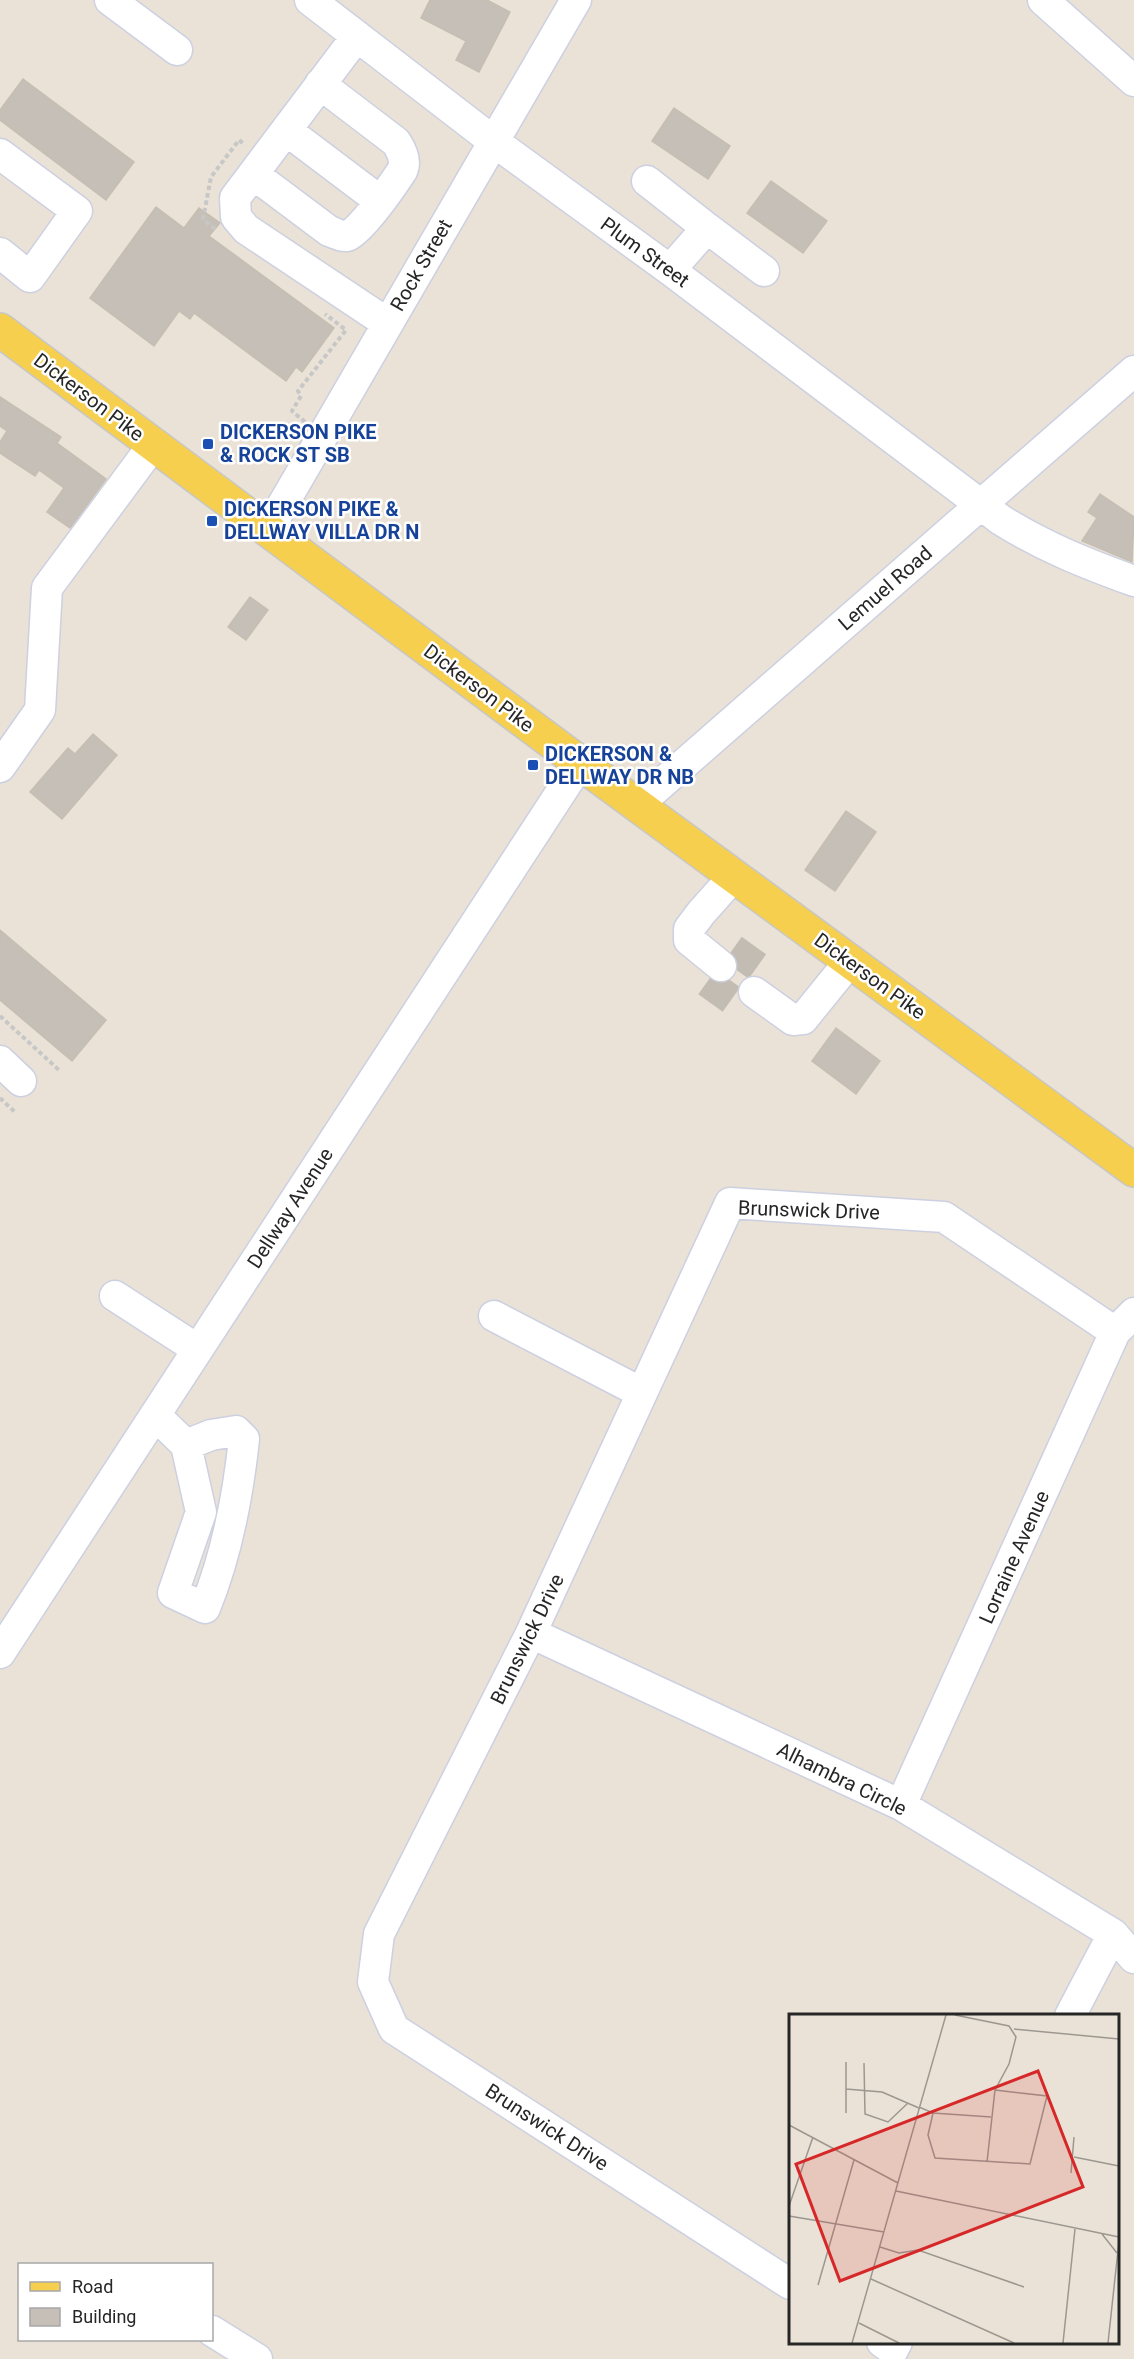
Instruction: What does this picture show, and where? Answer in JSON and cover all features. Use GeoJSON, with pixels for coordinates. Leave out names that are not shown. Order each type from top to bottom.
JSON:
{"type":"FeatureCollection","features":[{"type":"Feature","properties":{"kind":"main road","name":"Dickerson Pike"},"geometry":{"type":"LineString","coordinates":[[0,330],[580,763],[1134,1170]]}},
{"type":"Feature","properties":{"kind":"street"},"geometry":{"type":"LineString","coordinates":[[110,0],[177,50]]}},
{"type":"Feature","properties":{"kind":"street","name":"Plum Street"},"geometry":{"type":"LineString","coordinates":[[310,0],[493,141],[1026,536],[1067,556],[1134,581]]}},
{"type":"Feature","properties":{"kind":"street","name":"Rock Street"},"geometry":{"type":"LineString","coordinates":[[268,530],[576,0]]}},
{"type":"Feature","properties":{"kind":"street"},"geometry":{"type":"LineString","coordinates":[[1043,0],[1134,81]]}},
{"type":"Feature","properties":{"kind":"street"},"geometry":{"type":"LineString","coordinates":[[357,36],[235,198],[236,217],[246,229],[387,323]]}},
{"type":"Feature","properties":{"kind":"street"},"geometry":{"type":"LineString","coordinates":[[253,174],[329,231],[338,235],[354,234],[380,201],[402,171],[404,166],[402,150],[396,142],[320,84]]}},
{"type":"Feature","properties":{"kind":"street"},"geometry":{"type":"LineString","coordinates":[[286,130],[380,201]]}},
{"type":"Feature","properties":{"kind":"street"},"geometry":{"type":"LineString","coordinates":[[0,154],[77,211],[30,277],[0,253]]}},
{"type":"Feature","properties":{"kind":"street"},"geometry":{"type":"LineString","coordinates":[[646,181],[764,271]]}},
{"type":"Feature","properties":{"kind":"street"},"geometry":{"type":"LineString","coordinates":[[670,270],[707,228]]}},
{"type":"Feature","properties":{"kind":"street","name":"Lemuel Road"},"geometry":{"type":"LineString","coordinates":[[637,805],[981,504],[1132,377]]}},
{"type":"Feature","properties":{"kind":"street"},"geometry":{"type":"LineString","coordinates":[[0,766],[40,710],[46,588],[153,445]]}},
{"type":"Feature","properties":{"kind":"street","name":"Dellway Avenue"},"geometry":{"type":"LineString","coordinates":[[0,1653],[580,763]]}},
{"type":"Feature","properties":{"kind":"street"},"geometry":{"type":"LineString","coordinates":[[717,962],[689,940],[689,929],[734,876]]}},
{"type":"Feature","properties":{"kind":"street"},"geometry":{"type":"LineString","coordinates":[[759,994],[793,1020],[803,1019],[850,961]]}},
{"type":"Feature","properties":{"kind":"street","name":"Brunswick Drive"},"geometry":{"type":"LineString","coordinates":[[789,2283],[394,2029],[373,1982],[379,1934],[531,1633],[730,1203],[944,1216],[1125,1322]]}},
{"type":"Feature","properties":{"kind":"street"},"geometry":{"type":"LineString","coordinates":[[115,1296],[197,1349]]}},
{"type":"Feature","properties":{"kind":"street"},"geometry":{"type":"LineString","coordinates":[[494,1316],[642,1393]]}},
{"type":"Feature","properties":{"kind":"street","name":"Lorraine Avenue"},"geometry":{"type":"LineString","coordinates":[[901,1805],[1125,1322]]}},
{"type":"Feature","properties":{"kind":"street"},"geometry":{"type":"LineString","coordinates":[[155,1415],[186,1445],[201,1512],[173,1593],[206,1608],[219,1575],[240,1480],[244,1439],[236,1431],[211,1435],[186,1445]]}},
{"type":"Feature","properties":{"kind":"street"},"geometry":{"type":"LineString","coordinates":[[201,1512],[230,1525]]}},
{"type":"Feature","properties":{"kind":"street","name":"Alhambra Circle"},"geometry":{"type":"LineString","coordinates":[[531,1633],[901,1805],[1113,1934],[1134,1958]]}},
{"type":"Feature","properties":{"kind":"street"},"geometry":{"type":"LineString","coordinates":[[1071,2014],[1113,1934]]}},
{"type":"Feature","properties":{"kind":"street"},"geometry":{"type":"LineString","coordinates":[[213,2332],[257,2359]]}},
{"type":"Feature","properties":{"kind":"street"},"geometry":{"type":"LineString","coordinates":[[884,2344],[893,2350],[896,2344]]}},
{"type":"Feature","properties":{"kind":"path"},"geometry":{"type":"LineString","coordinates":[[0,1016],[59,1070]]}},
{"type":"Feature","properties":{"kind":"path"},"geometry":{"type":"LineString","coordinates":[[7,1080],[16,1113]]}},
{"type":"Feature","properties":{"kind":"building"},"geometry":{"type":"Polygon","coordinates":[[[430,0],[487,0],[510,12],[479,72],[456,60],[466,41],[421,18],[430,0]]]}},
{"type":"Feature","properties":{"kind":"building"},"geometry":{"type":"Polygon","coordinates":[[[23,79],[134,162],[106,200],[0,120],[0,110],[23,79]]]}},
{"type":"Feature","properties":{"kind":"building"},"geometry":{"type":"Polygon","coordinates":[[[674,108],[730,146],[708,179],[652,141],[674,108]]]}},
{"type":"Feature","properties":{"kind":"building"},"geometry":{"type":"Polygon","coordinates":[[[771,181],[827,221],[803,253],[747,213],[771,181]]]}},
{"type":"Feature","properties":{"kind":"building"},"geometry":{"type":"Polygon","coordinates":[[[156,207],[184,228],[199,208],[220,223],[209,236],[334,328],[302,372],[296,367],[286,381],[194,313],[190,319],[179,311],[154,346],[90,298],[156,207]]]}},
{"type":"Feature","properties":{"kind":"building"},"geometry":{"type":"Polygon","coordinates":[[[0,397],[61,437],[57,443],[106,479],[70,528],[47,512],[64,488],[39,470],[35,476],[0,453],[0,442],[7,431],[0,426],[0,397]]]}},
{"type":"Feature","properties":{"kind":"building"},"geometry":{"type":"Polygon","coordinates":[[[1100,494],[1134,517],[1132,562],[1082,541],[1097,518],[1088,512],[1100,494]]]}},
{"type":"Feature","properties":{"kind":"building"},"geometry":{"type":"Polygon","coordinates":[[[250,597],[268,610],[246,640],[228,627],[250,597]]]}},
{"type":"Feature","properties":{"kind":"building"},"geometry":{"type":"Polygon","coordinates":[[[93,734],[117,755],[62,819],[30,792],[68,748],[75,754],[93,734]]]}},
{"type":"Feature","properties":{"kind":"building"},"geometry":{"type":"Polygon","coordinates":[[[846,811],[876,832],[835,891],[805,870],[846,811]]]}},
{"type":"Feature","properties":{"kind":"building"},"geometry":{"type":"Polygon","coordinates":[[[0,930],[106,1020],[72,1061],[0,1000],[0,930]]]}},
{"type":"Feature","properties":{"kind":"building"},"geometry":{"type":"Polygon","coordinates":[[[836,1028],[880,1061],[856,1094],[812,1061],[836,1028]]]}},
{"type":"Feature","properties":{"kind":"tunnel"},"geometry":{"type":"LineString","coordinates":[[733,949],[768,974]]}},
{"type":"Feature","properties":{"kind":"tunnel"},"geometry":{"type":"LineString","coordinates":[[707,982],[742,1007]]}},
{"type":"Feature","properties":{"kind":"place","name":"DICKERSON PIKE & ROCK ST SB"},"geometry":{"type":"Point","coordinates":[208,444]}},
{"type":"Feature","properties":{"kind":"place","name":"DICKERSON PIKE & DELLWAY VILLA DR N"},"geometry":{"type":"Point","coordinates":[212,521]}},
{"type":"Feature","properties":{"kind":"place","name":"DICKERSON & DELLWAY DR NB"},"geometry":{"type":"Point","coordinates":[533,765]}}]}
